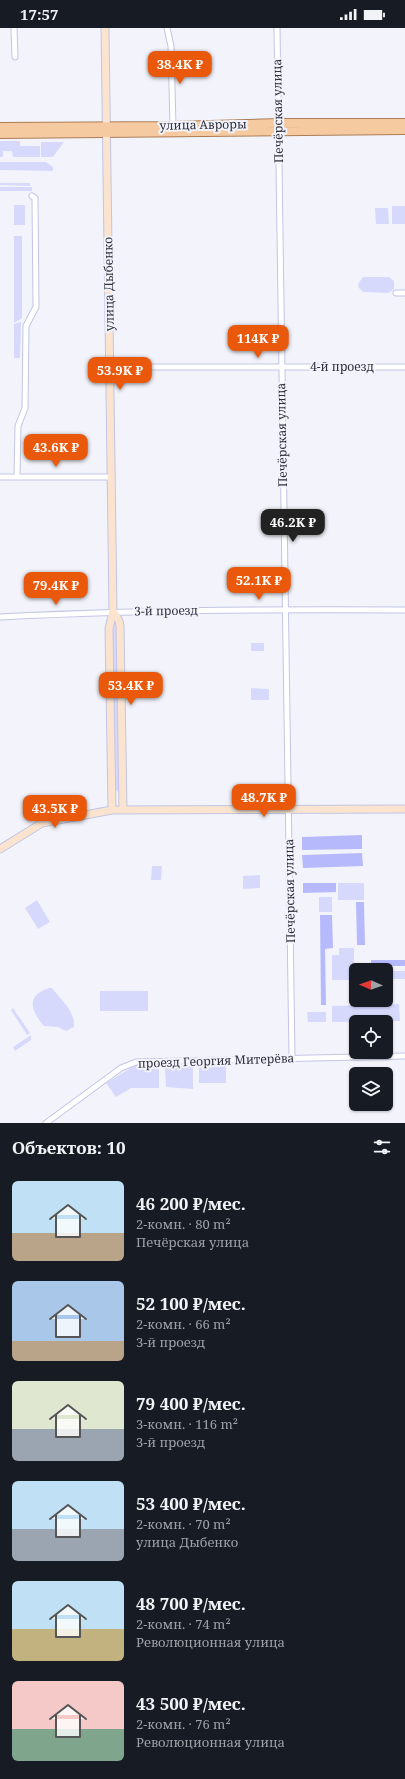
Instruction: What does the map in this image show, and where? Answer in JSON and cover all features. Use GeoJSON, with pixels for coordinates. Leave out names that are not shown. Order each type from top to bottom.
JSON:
{"type":"FeatureCollection","features":[{"type":"Feature","properties":{"kind":"main road","name":"улица Дыбенко"},"geometry":{"type":"LineString","coordinates":[[106,28],[113,611],[108,628],[112,810]]}},
{"type":"Feature","properties":{"kind":"main road","name":"улица Авроры"},"geometry":{"type":"LineString","coordinates":[[0,134],[279,123],[405,123]]}},
{"type":"Feature","properties":{"kind":"main road","name":"улица Авроры"},"geometry":{"type":"LineString","coordinates":[[0,127],[278,132],[405,130]]}},
{"type":"Feature","properties":{"kind":"main road","name":"улица Дыбенко"},"geometry":{"type":"LineString","coordinates":[[113,611],[119,621],[120,626],[123,809]]}},
{"type":"Feature","properties":{"kind":"main road"},"geometry":{"type":"LineString","coordinates":[[0,849],[42,823],[112,810],[405,809]]}},
{"type":"Feature","properties":{"kind":"street"},"geometry":{"type":"LineString","coordinates":[[14,28],[15,57]]}},
{"type":"Feature","properties":{"kind":"street"},"geometry":{"type":"LineString","coordinates":[[168,28],[171,46],[173,126]]}},
{"type":"Feature","properties":{"kind":"street","name":"Печёрская улица"},"geometry":{"type":"LineString","coordinates":[[277,28],[292,1058]]}},
{"type":"Feature","properties":{"kind":"street"},"geometry":{"type":"LineString","coordinates":[[16,477],[18,426],[25,408],[26,326],[36,307],[36,198],[32,196]]}},
{"type":"Feature","properties":{"kind":"street"},"geometry":{"type":"LineString","coordinates":[[396,293],[405,293]]}},
{"type":"Feature","properties":{"kind":"street","name":"4-й проезд"},"geometry":{"type":"LineString","coordinates":[[110,367],[405,367]]}},
{"type":"Feature","properties":{"kind":"street"},"geometry":{"type":"LineString","coordinates":[[0,477],[111,477]]}},
{"type":"Feature","properties":{"kind":"street","name":"3-й проезд"},"geometry":{"type":"LineString","coordinates":[[0,617],[113,611],[286,609],[405,610]]}},
{"type":"Feature","properties":{"kind":"street","name":"проезд Георгия Митерёва"},"geometry":{"type":"LineString","coordinates":[[46,1123],[121,1068],[136,1062],[405,1056]]}},
{"type":"Feature","properties":{"kind":"shaded area"},"geometry":{"type":"Polygon","coordinates":[[[0,141],[20,141],[20,146],[40,146],[40,157],[13,157],[12,151],[3,151],[3,157],[0,157],[0,141]]]}},
{"type":"Feature","properties":{"kind":"shaded area"},"geometry":{"type":"Polygon","coordinates":[[[41,142],[64,142],[53,157],[41,157],[41,142]]]}},
{"type":"Feature","properties":{"kind":"shaded area"},"geometry":{"type":"Polygon","coordinates":[[[0,162],[46,162],[53,167],[53,171],[0,170],[0,162]]]}},
{"type":"Feature","properties":{"kind":"shaded area"},"geometry":{"type":"Polygon","coordinates":[[[0,183],[30,183],[30,186],[0,185],[0,183]]]}},
{"type":"Feature","properties":{"kind":"shaded area"},"geometry":{"type":"Polygon","coordinates":[[[0,187],[32,187],[32,191],[0,191],[0,187]]]}},
{"type":"Feature","properties":{"kind":"shaded area"},"geometry":{"type":"Polygon","coordinates":[[[14,205],[25,205],[25,225],[14,225],[14,205]]]}},
{"type":"Feature","properties":{"kind":"shaded area"},"geometry":{"type":"Polygon","coordinates":[[[392,206],[405,206],[405,224],[392,224],[392,206]]]}},
{"type":"Feature","properties":{"kind":"shaded area"},"geometry":{"type":"Polygon","coordinates":[[[375,208],[388,208],[389,224],[376,224],[375,208]]]}},
{"type":"Feature","properties":{"kind":"shaded area"},"geometry":{"type":"Polygon","coordinates":[[[14,236],[22,236],[22,318],[14,323],[14,236]]]}},
{"type":"Feature","properties":{"kind":"shaded area"},"geometry":{"type":"Polygon","coordinates":[[[363,277],[389,277],[394,281],[394,289],[388,293],[363,292],[359,288],[358,284],[363,277]]]}},
{"type":"Feature","properties":{"kind":"shaded area"},"geometry":{"type":"Polygon","coordinates":[[[21,322],[20,358],[14,358],[14,324],[21,322]]]}},
{"type":"Feature","properties":{"kind":"shaded area"},"geometry":{"type":"Polygon","coordinates":[[[114,622],[117,625],[120,789],[118,792],[115,789],[112,625],[114,622]]]}},
{"type":"Feature","properties":{"kind":"shaded area"},"geometry":{"type":"Polygon","coordinates":[[[251,643],[264,643],[264,651],[251,651],[251,643]]]}},
{"type":"Feature","properties":{"kind":"shaded area"},"geometry":{"type":"Polygon","coordinates":[[[251,688],[269,689],[269,700],[251,700],[251,688]]]}},
{"type":"Feature","properties":{"kind":"shaded area"},"geometry":{"type":"Polygon","coordinates":[[[362,835],[362,849],[302,850],[302,837],[362,835]]]}},
{"type":"Feature","properties":{"kind":"shaded area"},"geometry":{"type":"Polygon","coordinates":[[[362,853],[363,866],[303,868],[302,855],[362,853]]]}},
{"type":"Feature","properties":{"kind":"shaded area"},"geometry":{"type":"Polygon","coordinates":[[[152,866],[162,866],[161,880],[151,880],[152,866]]]}},
{"type":"Feature","properties":{"kind":"shaded area"},"geometry":{"type":"Polygon","coordinates":[[[260,875],[260,888],[243,889],[243,876],[260,875]]]}},
{"type":"Feature","properties":{"kind":"shaded area"},"geometry":{"type":"Polygon","coordinates":[[[303,883],[336,883],[336,892],[303,893],[303,883]]]}},
{"type":"Feature","properties":{"kind":"shaded area"},"geometry":{"type":"Polygon","coordinates":[[[338,883],[364,883],[364,900],[338,900],[338,883]]]}},
{"type":"Feature","properties":{"kind":"shaded area"},"geometry":{"type":"Polygon","coordinates":[[[319,897],[332,897],[332,912],[319,912],[319,897]]]}},
{"type":"Feature","properties":{"kind":"shaded area"},"geometry":{"type":"Polygon","coordinates":[[[37,900],[50,922],[38,929],[25,908],[37,900]]]}},
{"type":"Feature","properties":{"kind":"shaded area"},"geometry":{"type":"Polygon","coordinates":[[[356,902],[364,902],[365,945],[357,945],[356,902]]]}},
{"type":"Feature","properties":{"kind":"shaded area"},"geometry":{"type":"Polygon","coordinates":[[[320,915],[332,915],[333,948],[325,949],[326,1005],[321,1005],[320,915]]]}},
{"type":"Feature","properties":{"kind":"shaded area"},"geometry":{"type":"Polygon","coordinates":[[[339,948],[354,948],[354,963],[349,963],[349,980],[332,980],[332,955],[339,955],[339,948]]]}},
{"type":"Feature","properties":{"kind":"shaded area"},"geometry":{"type":"Polygon","coordinates":[[[371,960],[405,960],[405,966],[393,966],[393,963],[371,963],[371,960]]]}},
{"type":"Feature","properties":{"kind":"shaded area"},"geometry":{"type":"Polygon","coordinates":[[[393,971],[405,971],[405,979],[393,979],[393,971]]]}},
{"type":"Feature","properties":{"kind":"shaded area"},"geometry":{"type":"Polygon","coordinates":[[[52,988],[67,1006],[74,1021],[74,1027],[66,1031],[58,1027],[44,1026],[39,1020],[34,1009],[33,1000],[41,991],[52,988]]]}},
{"type":"Feature","properties":{"kind":"shaded area"},"geometry":{"type":"Polygon","coordinates":[[[100,991],[148,991],[148,1011],[100,1011],[100,991]]]}},
{"type":"Feature","properties":{"kind":"shaded area"},"geometry":{"type":"Polygon","coordinates":[[[393,1004],[399,1004],[400,1021],[393,1021],[393,1015],[349,1015],[349,1022],[332,1022],[332,1006],[393,1007],[393,1004]]]}},
{"type":"Feature","properties":{"kind":"shaded area"},"geometry":{"type":"Polygon","coordinates":[[[13,1008],[30,1033],[27,1035],[11,1010],[13,1008]]]}},
{"type":"Feature","properties":{"kind":"shaded area"},"geometry":{"type":"Polygon","coordinates":[[[307,1012],[326,1012],[326,1022],[308,1022],[307,1012]]]}},
{"type":"Feature","properties":{"kind":"shaded area"},"geometry":{"type":"Polygon","coordinates":[[[31,1035],[31,1040],[15,1051],[13,1047],[31,1035]]]}},
{"type":"Feature","properties":{"kind":"shaded area"},"geometry":{"type":"Polygon","coordinates":[[[226,1064],[226,1083],[199,1083],[199,1065],[226,1064]]]}},
{"type":"Feature","properties":{"kind":"shaded area"},"geometry":{"type":"Polygon","coordinates":[[[136,1065],[159,1066],[159,1088],[131,1088],[116,1097],[106,1083],[136,1065]]]}},
{"type":"Feature","properties":{"kind":"shaded area"},"geometry":{"type":"Polygon","coordinates":[[[168,1065],[193,1065],[193,1089],[166,1087],[165,1068],[168,1065]]]}}]}
